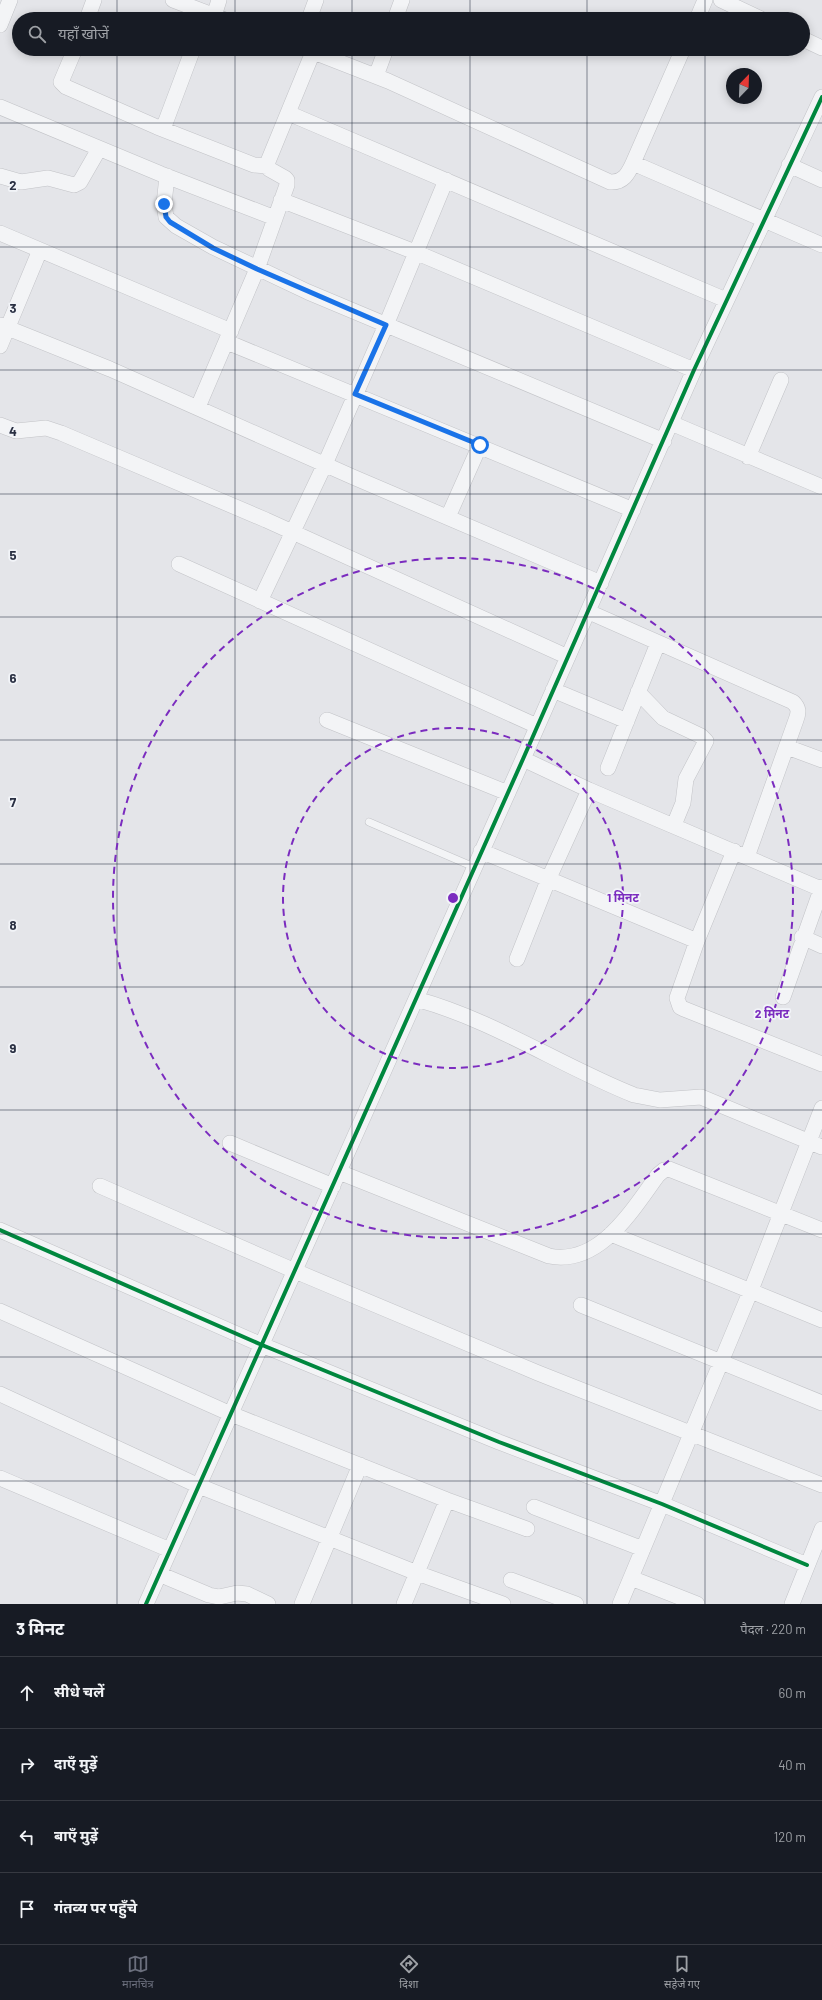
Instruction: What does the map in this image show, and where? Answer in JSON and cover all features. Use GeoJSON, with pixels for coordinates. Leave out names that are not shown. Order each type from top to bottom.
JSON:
{"type":"FeatureCollection","features":[{"type":"Feature","properties":{"kind":"street"},"geometry":{"type":"LineString","coordinates":[[0,25],[10,0]]}},
{"type":"Feature","properties":{"kind":"street"},"geometry":{"type":"LineString","coordinates":[[89,12],[94,0]]}},
{"type":"Feature","properties":{"kind":"street"},"geometry":{"type":"LineString","coordinates":[[173,0],[201,12]]}},
{"type":"Feature","properties":{"kind":"street"},"geometry":{"type":"LineString","coordinates":[[214,12],[219,0]]}},
{"type":"Feature","properties":{"kind":"street"},"geometry":{"type":"LineString","coordinates":[[312,12],[316,0]]}},
{"type":"Feature","properties":{"kind":"street"},"geometry":{"type":"LineString","coordinates":[[398,12],[402,0]]}},
{"type":"Feature","properties":{"kind":"street"},"geometry":{"type":"LineString","coordinates":[[700,12],[705,0]]}},
{"type":"Feature","properties":{"kind":"street"},"geometry":{"type":"LineString","coordinates":[[721,0],[746,12]]}},
{"type":"Feature","properties":{"kind":"street"},"geometry":{"type":"LineString","coordinates":[[810,42],[822,48]]}},
{"type":"Feature","properties":{"kind":"street"},"geometry":{"type":"LineString","coordinates":[[72,56],[61,82],[62,85],[163,129],[254,165],[267,166],[287,180],[257,269],[198,407]]}},
{"type":"Feature","properties":{"kind":"street"},"geometry":{"type":"LineString","coordinates":[[163,129],[190,56]]}},
{"type":"Feature","properties":{"kind":"street"},"geometry":{"type":"LineString","coordinates":[[267,166],[271,152],[288,113],[307,56]]}},
{"type":"Feature","properties":{"kind":"street"},"geometry":{"type":"LineString","coordinates":[[324,56],[376,76],[558,157],[610,182],[618,183],[623,180],[633,163],[680,56]]}},
{"type":"Feature","properties":{"kind":"street"},"geometry":{"type":"LineString","coordinates":[[376,76],[383,56]]}},
{"type":"Feature","properties":{"kind":"street"},"geometry":{"type":"LineString","coordinates":[[146,1604],[589,612],[694,370],[789,165],[822,98]]}},
{"type":"Feature","properties":{"kind":"street"},"geometry":{"type":"LineString","coordinates":[[0,108],[99,149],[275,218]]}},
{"type":"Feature","properties":{"kind":"street"},"geometry":{"type":"LineString","coordinates":[[288,113],[726,300]]}},
{"type":"Feature","properties":{"kind":"street"},"geometry":{"type":"LineString","coordinates":[[0,176],[21,182],[48,178],[74,185],[80,182],[99,149]]}},
{"type":"Feature","properties":{"kind":"street"},"geometry":{"type":"LineString","coordinates":[[633,163],[822,245]]}},
{"type":"Feature","properties":{"kind":"street"},"geometry":{"type":"LineString","coordinates":[[789,165],[822,180]]}},
{"type":"Feature","properties":{"kind":"street"},"geometry":{"type":"LineString","coordinates":[[167,176],[164,204],[166,217],[170,222],[213,248],[257,269],[386,325],[664,440]]}},
{"type":"Feature","properties":{"kind":"street"},"geometry":{"type":"LineString","coordinates":[[260,601],[325,464],[386,325],[446,180]]}},
{"type":"Feature","properties":{"kind":"street"},"geometry":{"type":"LineString","coordinates":[[281,200],[415,252],[694,370]]}},
{"type":"Feature","properties":{"kind":"street"},"geometry":{"type":"LineString","coordinates":[[0,233],[355,394],[633,510]]}},
{"type":"Feature","properties":{"kind":"street"},"geometry":{"type":"LineString","coordinates":[[0,346],[4,326],[40,250]]}},
{"type":"Feature","properties":{"kind":"street"},"geometry":{"type":"LineString","coordinates":[[4,326],[110,369],[601,583]]}},
{"type":"Feature","properties":{"kind":"street"},"geometry":{"type":"LineString","coordinates":[[748,457],[781,380]]}},
{"type":"Feature","properties":{"kind":"street"},"geometry":{"type":"LineString","coordinates":[[671,423],[748,457],[822,487]]}},
{"type":"Feature","properties":{"kind":"street"},"geometry":{"type":"LineString","coordinates":[[0,425],[23,432],[51,428],[294,532],[568,657]]}},
{"type":"Feature","properties":{"kind":"street"},"geometry":{"type":"LineString","coordinates":[[448,517],[480,445]]}},
{"type":"Feature","properties":{"kind":"street"},"geometry":{"type":"LineString","coordinates":[[179,564],[537,726]]}},
{"type":"Feature","properties":{"kind":"street"},"geometry":{"type":"LineString","coordinates":[[589,612],[793,702],[798,706],[799,713],[787,747],[740,854],[697,941],[677,998],[680,1007],[822,1064]]}},
{"type":"Feature","properties":{"kind":"street"},"geometry":{"type":"LineString","coordinates":[[608,768],[658,643]]}},
{"type":"Feature","properties":{"kind":"street"},"geometry":{"type":"LineString","coordinates":[[553,690],[627,721]]}},
{"type":"Feature","properties":{"kind":"street"},"geometry":{"type":"LineString","coordinates":[[638,692],[663,718],[701,736],[706,741],[686,779],[683,803],[674,825]]}},
{"type":"Feature","properties":{"kind":"street"},"geometry":{"type":"LineString","coordinates":[[326,720],[508,793]]}},
{"type":"Feature","properties":{"kind":"street"},"geometry":{"type":"LineString","coordinates":[[787,747],[822,760]]}},
{"type":"Feature","properties":{"kind":"street"},"geometry":{"type":"LineString","coordinates":[[523,759],[588,790],[822,888],[802,938],[783,997]]}},
{"type":"Feature","properties":{"kind":"street"},"geometry":{"type":"LineString","coordinates":[[517,959],[549,878],[588,790]]}},
{"type":"Feature","properties":{"kind":"street"},"geometry":{"type":"LineString","coordinates":[[481,852],[549,878],[697,941]]}},
{"type":"Feature","properties":{"kind":"street"},"geometry":{"type":"LineString","coordinates":[[802,938],[822,946]]}},
{"type":"Feature","properties":{"kind":"street"},"geometry":{"type":"LineString","coordinates":[[416,999],[435,1004],[478,1021],[634,1095],[660,1100],[701,1097],[815,1145]]}},
{"type":"Feature","properties":{"kind":"street"},"geometry":{"type":"LineString","coordinates":[[620,1604],[751,1290],[781,1213],[815,1145],[822,1108]]}},
{"type":"Feature","properties":{"kind":"street"},"geometry":{"type":"LineString","coordinates":[[230,1143],[333,1186]]}},
{"type":"Feature","properties":{"kind":"street"},"geometry":{"type":"LineString","coordinates":[[339,1172],[549,1256],[560,1258],[570,1257],[591,1249],[611,1234],[618,1228],[658,1175],[664,1170],[669,1169],[822,1230]]}},
{"type":"Feature","properties":{"kind":"street"},"geometry":{"type":"LineString","coordinates":[[100,1186],[295,1271],[538,1373],[822,1485]]}},
{"type":"Feature","properties":{"kind":"street"},"geometry":{"type":"LineString","coordinates":[[0,1230],[262,1345],[499,1442],[662,1504],[807,1565]]}},
{"type":"Feature","properties":{"kind":"street"},"geometry":{"type":"LineString","coordinates":[[611,1234],[822,1320]]}},
{"type":"Feature","properties":{"kind":"street"},"geometry":{"type":"LineString","coordinates":[[581,1305],[822,1403]]}},
{"type":"Feature","properties":{"kind":"street"},"geometry":{"type":"LineString","coordinates":[[0,1311],[231,1414],[447,1500],[527,1530]]}},
{"type":"Feature","properties":{"kind":"street"},"geometry":{"type":"LineString","coordinates":[[0,1394],[198,1486],[417,1573],[503,1604]]}},
{"type":"Feature","properties":{"kind":"street"},"geometry":{"type":"LineString","coordinates":[[302,1604],[360,1465]]}},
{"type":"Feature","properties":{"kind":"street"},"geometry":{"type":"LineString","coordinates":[[0,1478],[170,1550]]}},
{"type":"Feature","properties":{"kind":"street"},"geometry":{"type":"LineString","coordinates":[[404,1604],[447,1500]]}},
{"type":"Feature","properties":{"kind":"street"},"geometry":{"type":"LineString","coordinates":[[534,1508],[643,1549]]}},
{"type":"Feature","properties":{"kind":"street"},"geometry":{"type":"LineString","coordinates":[[792,1604],[820,1537]]}},
{"type":"Feature","properties":{"kind":"street"},"geometry":{"type":"LineString","coordinates":[[159,1574],[209,1595],[219,1597],[237,1593],[246,1594],[268,1604]]}},
{"type":"Feature","properties":{"kind":"street"},"geometry":{"type":"LineString","coordinates":[[631,1578],[697,1604]]}},
{"type":"Feature","properties":{"kind":"street"},"geometry":{"type":"LineString","coordinates":[[511,1580],[576,1604]]}},
{"type":"Feature","properties":{"kind":"lane"},"geometry":{"type":"LineString","coordinates":[[369,822],[474,867]]}},
{"type":"Feature","properties":{"kind":"cycle path"},"geometry":{"type":"LineString","coordinates":[[146,1604],[523,759],[694,370],[822,97]]}},
{"type":"Feature","properties":{"kind":"cycle path"},"geometry":{"type":"LineString","coordinates":[[0,1230],[262,1345],[499,1442],[662,1504],[807,1565]]}},
{"type":"Feature","properties":{"kind":"route"},"geometry":{"type":"LineString","coordinates":[[164,204],[166,217],[170,222],[213,248],[308,292],[386,325],[355,394],[480,445]]}}]}
